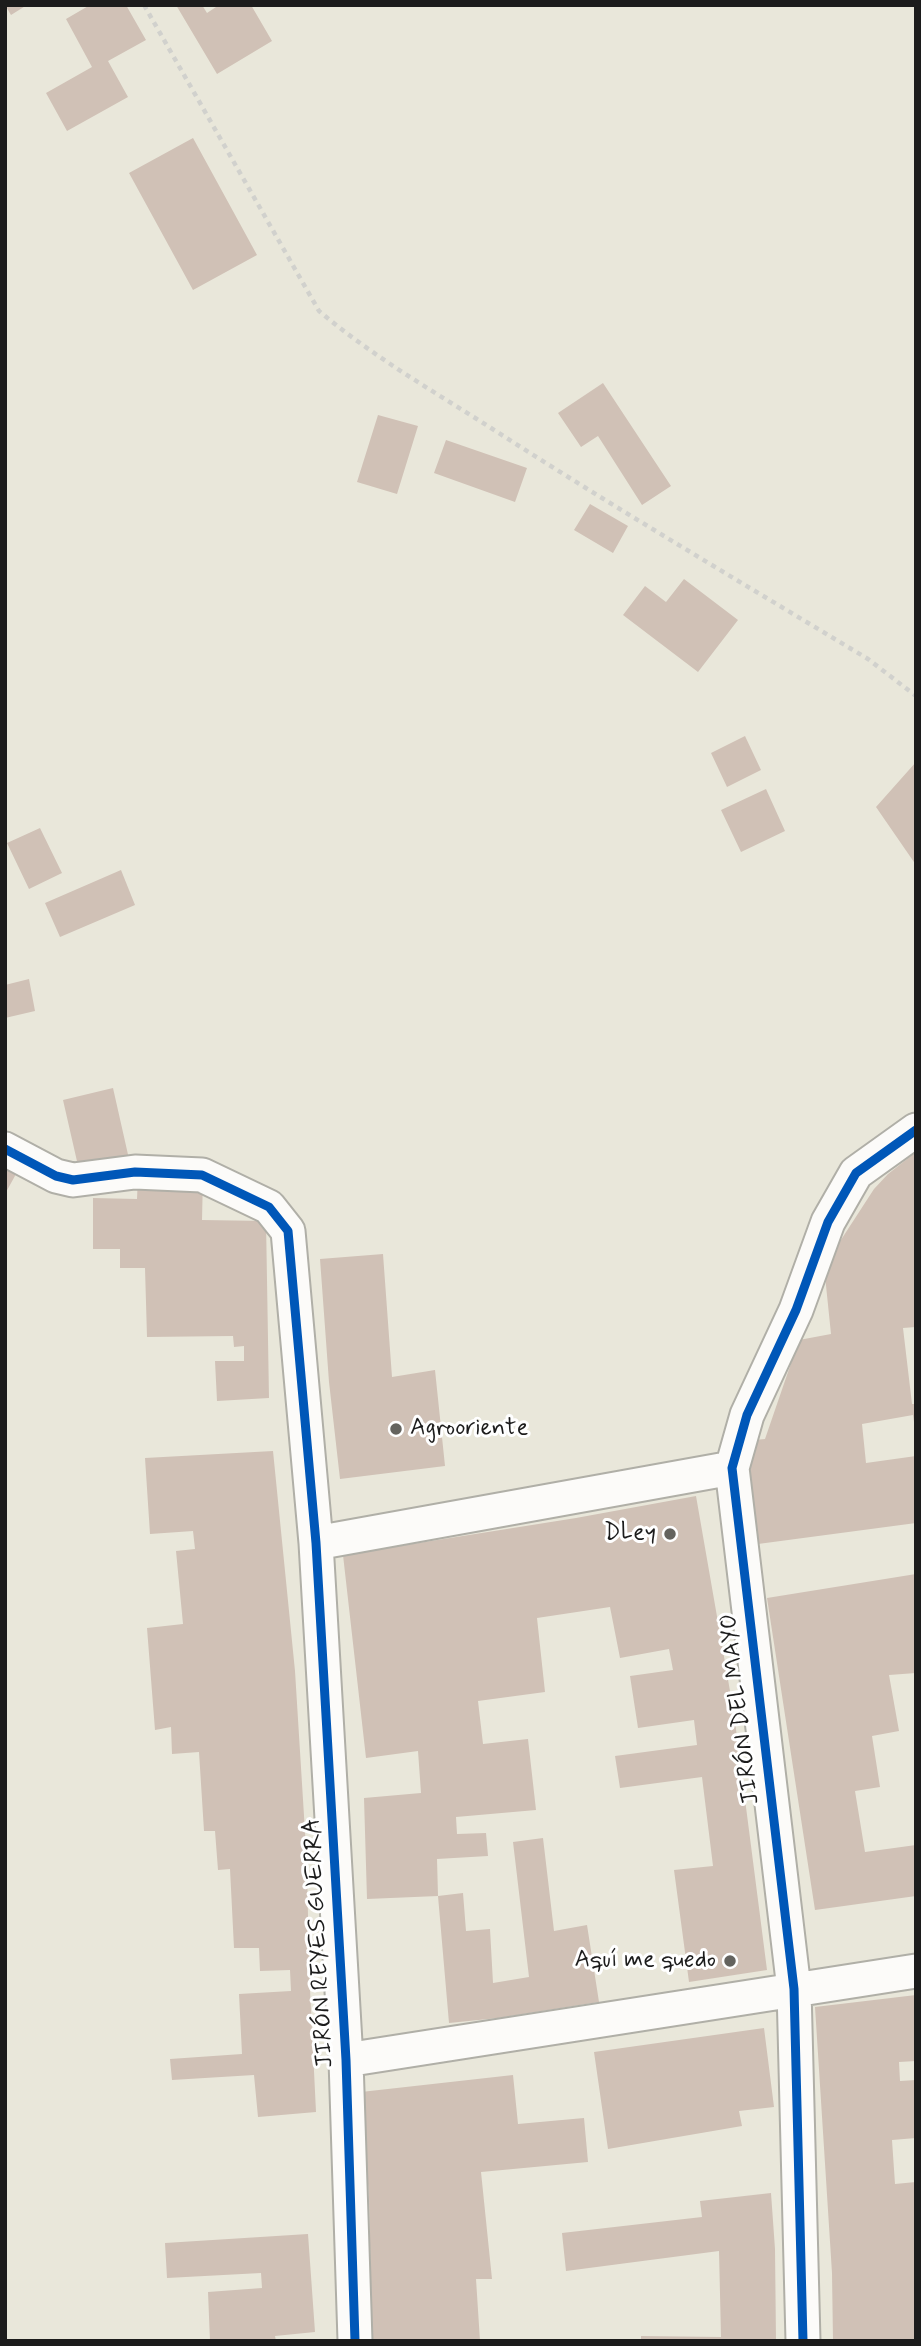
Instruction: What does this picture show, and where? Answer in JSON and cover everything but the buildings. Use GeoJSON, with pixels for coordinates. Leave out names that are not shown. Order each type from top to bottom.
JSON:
{"type":"FeatureCollection","features":[{"type":"Feature","properties":{"kind":"street","name":"JIRÓN DEL MAYO"},"geometry":{"type":"LineString","coordinates":[[803,2341],[794,1989],[732,1468],[747,1415],[796,1310],[828,1222],[856,1173],[916,1130]]}},
{"type":"Feature","properties":{"kind":"street","name":"JIRÓN REYES GUERRA"},"geometry":{"type":"LineString","coordinates":[[5,1149],[43,1170],[73,1180],[135,1172],[202,1175],[269,1207],[288,1231],[316,1543],[346,2060],[355,2341]]}},
{"type":"Feature","properties":{"kind":"street"},"geometry":{"type":"LineString","coordinates":[[316,1543],[732,1468]]}},
{"type":"Feature","properties":{"kind":"street"},"geometry":{"type":"LineString","coordinates":[[346,2060],[916,1971]]}},
{"type":"Feature","properties":{"kind":"path"},"geometry":{"type":"LineString","coordinates":[[144,5],[319,312],[349,337],[544,463],[868,659],[916,696]]}},
{"type":"Feature","properties":{"kind":"cycle path"},"geometry":{"type":"LineString","coordinates":[[803,2341],[794,1989],[732,1468],[747,1415],[796,1310],[828,1222],[856,1173],[916,1130]]}},
{"type":"Feature","properties":{"kind":"cycle path"},"geometry":{"type":"LineString","coordinates":[[5,1149],[56,1176],[73,1180],[135,1172],[202,1175],[269,1207],[288,1231],[316,1543],[346,2060],[355,2341]]}},
{"type":"Feature","properties":{"kind":"place","name":"Agrooriente"},"geometry":{"type":"Point","coordinates":[396,1429]}},
{"type":"Feature","properties":{"kind":"place","name":"DLey"},"geometry":{"type":"Point","coordinates":[670,1534]}},
{"type":"Feature","properties":{"kind":"place","name":"Aquí me quedo"},"geometry":{"type":"Point","coordinates":[730,1961]}}]}
